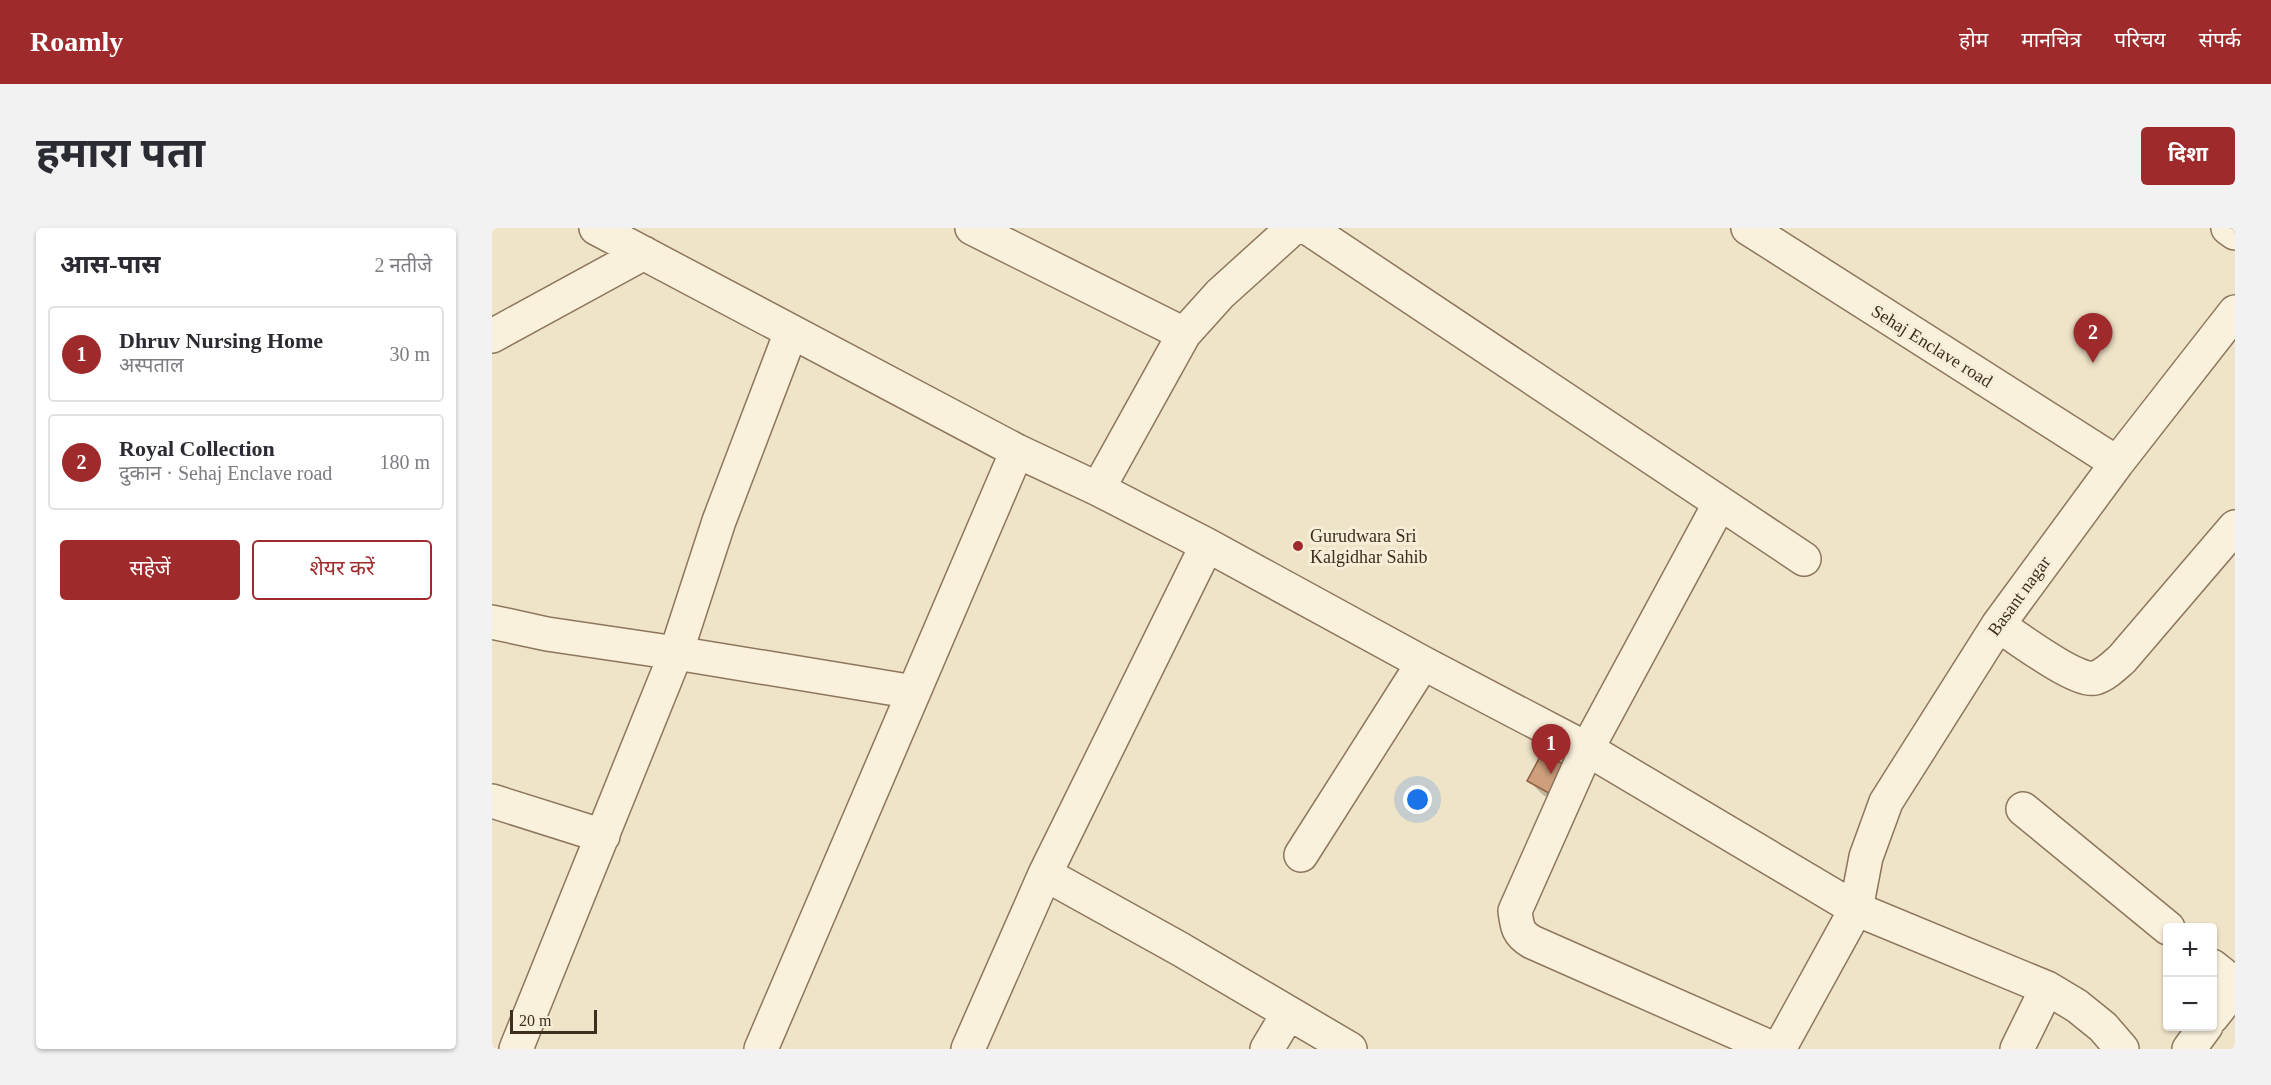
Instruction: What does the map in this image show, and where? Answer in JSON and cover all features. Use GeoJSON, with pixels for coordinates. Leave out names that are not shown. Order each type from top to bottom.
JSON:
{"type":"FeatureCollection","features":[{"type":"Feature","properties":{"kind":"street"},"geometry":{"type":"LineString","coordinates":[[596,228],[1017,451],[1208,544],[1424,663],[1587,749],[1856,909],[2047,988],[2077,1006],[2103,1027],[2122,1049]]}},
{"type":"Feature","properties":{"kind":"street"},"geometry":{"type":"LineString","coordinates":[[972,228],[1184,334]]}},
{"type":"Feature","properties":{"kind":"street"},"geometry":{"type":"LineString","coordinates":[[1098,489],[1184,334],[1220,294],[1293,228]]}},
{"type":"Feature","properties":{"kind":"street"},"geometry":{"type":"LineString","coordinates":[[1308,228],[1804,559]]}},
{"type":"Feature","properties":{"kind":"street"},"geometry":{"type":"LineString","coordinates":[[2228,228],[2235,233]]}},
{"type":"Feature","properties":{"kind":"street","name":"Sehaj Enclave road"},"geometry":{"type":"LineString","coordinates":[[1765,233],[2117,463]]}},
{"type":"Feature","properties":{"kind":"street"},"geometry":{"type":"LineString","coordinates":[[492,336],[644,253]]}},
{"type":"Feature","properties":{"kind":"street","name":"Basant nagar"},"geometry":{"type":"LineString","coordinates":[[1779,1049],[1856,909],[1866,857],[1886,802],[1998,625],[2117,463],[2235,312]]}},
{"type":"Feature","properties":{"kind":"street"},"geometry":{"type":"LineString","coordinates":[[516,1049],[676,653],[719,520],[791,332]]}},
{"type":"Feature","properties":{"kind":"street"},"geometry":{"type":"LineString","coordinates":[[761,1049],[1017,451]]}},
{"type":"Feature","properties":{"kind":"street"},"geometry":{"type":"LineString","coordinates":[[1720,502],[1587,749],[1515,911],[1517,928],[1522,936],[1532,942],[1774,1049]]}},
{"type":"Feature","properties":{"kind":"street"},"geometry":{"type":"LineString","coordinates":[[1998,625],[2070,672],[2084,678],[2095,678],[2110,670],[2122,659],[2235,527]]}},
{"type":"Feature","properties":{"kind":"street"},"geometry":{"type":"LineString","coordinates":[[968,1049],[1045,874],[1208,544]]}},
{"type":"Feature","properties":{"kind":"street"},"geometry":{"type":"LineString","coordinates":[[492,622],[547,634],[914,692]]}},
{"type":"Feature","properties":{"kind":"street"},"geometry":{"type":"LineString","coordinates":[[1301,855],[1424,663]]}},
{"type":"Feature","properties":{"kind":"street"},"geometry":{"type":"LineString","coordinates":[[492,801],[603,836]]}},
{"type":"Feature","properties":{"kind":"street"},"geometry":{"type":"LineString","coordinates":[[2023,808],[2163,924]]}},
{"type":"Feature","properties":{"kind":"street"},"geometry":{"type":"LineString","coordinates":[[1045,874],[1180,949],[1350,1049]]}},
{"type":"Feature","properties":{"kind":"street"},"geometry":{"type":"LineString","coordinates":[[2217,970],[2235,986],[2217,1010]]}},
{"type":"Feature","properties":{"kind":"street"},"geometry":{"type":"LineString","coordinates":[[2018,1049],[2047,988]]}},
{"type":"Feature","properties":{"kind":"street"},"geometry":{"type":"LineString","coordinates":[[1267,1049],[1288,1014]]}},
{"type":"Feature","properties":{"kind":"street"},"geometry":{"type":"LineString","coordinates":[[2189,1049],[2202,1031]]}},
{"type":"Feature","properties":{"kind":"building"},"geometry":{"type":"Polygon","coordinates":[[[1542,753],[1571,768],[1556,797],[1527,781],[1542,753]]]}},
{"type":"Feature","properties":{"kind":"place","name":"Royal Collection"},"geometry":{"type":"Point","coordinates":[2093,363]}},
{"type":"Feature","properties":{"kind":"place","name":"Gurudwara Sri Kalgidhar Sahib"},"geometry":{"type":"Point","coordinates":[1298,546]}},
{"type":"Feature","properties":{"kind":"place","name":"Dhruv Nursing Home"},"geometry":{"type":"Point","coordinates":[1551,774]}}]}
